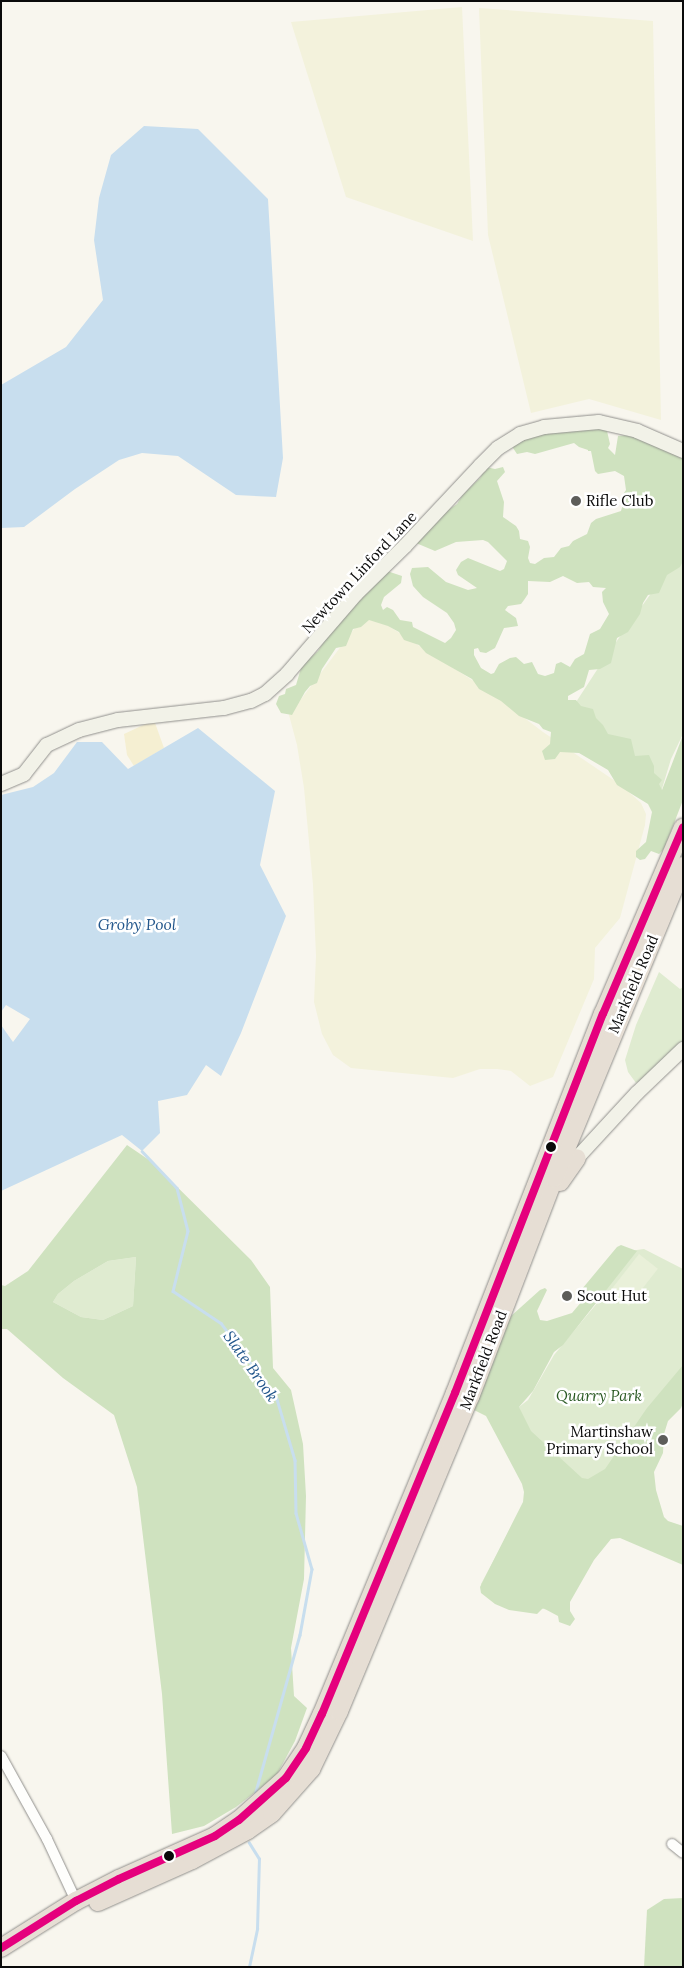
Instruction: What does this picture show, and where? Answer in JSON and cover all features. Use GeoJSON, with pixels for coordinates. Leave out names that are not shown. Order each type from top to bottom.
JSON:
{"type":"FeatureCollection","features":[{"type":"Feature","properties":{"kind":"highway","name":"Markfield Road"},"geometry":{"type":"LineString","coordinates":[[2,1956],[76,1900],[119,1878],[215,1836],[259,1804],[286,1778],[306,1748],[322,1714],[454,1393],[603,1014],[683,827]]}},
{"type":"Feature","properties":{"kind":"highway","name":"Markfield Road"},"geometry":{"type":"LineString","coordinates":[[2,1956],[58,1923],[108,1897],[192,1860],[248,1830],[272,1813],[299,1785],[322,1747],[472,1391],[532,1231],[683,866]]}},
{"type":"Feature","properties":{"kind":"highway"},"geometry":{"type":"LineString","coordinates":[[532,1231],[577,1158]]}},
{"type":"Feature","properties":{"kind":"street","name":"Newtown Linford Lane"},"geometry":{"type":"LineString","coordinates":[[1,784],[24,774],[47,745],[79,730],[118,720],[224,708],[251,701],[265,694],[287,674],[356,594],[405,546],[480,466],[498,448],[520,434],[544,427],[599,422],[637,431],[683,451]]}},
{"type":"Feature","properties":{"kind":"street"},"geometry":{"type":"LineString","coordinates":[[577,1158],[637,1093],[683,1049]]}},
{"type":"Feature","properties":{"kind":"street"},"geometry":{"type":"LineString","coordinates":[[1,1756],[47,1839],[76,1900]]}},
{"type":"Feature","properties":{"kind":"street"},"geometry":{"type":"LineString","coordinates":[[672,1844],[683,1853]]}},
{"type":"Feature","properties":{"kind":"green space"},"geometry":{"type":"Polygon","coordinates":[[[462,7],[473,241],[346,197],[291,22],[462,7]]]}},
{"type":"Feature","properties":{"kind":"green space"},"geometry":{"type":"Polygon","coordinates":[[[479,8],[653,21],[661,420],[589,399],[531,413],[488,235],[479,8]]]}},
{"type":"Feature","properties":{"kind":"green space"},"geometry":{"type":"Polygon","coordinates":[[[593,426],[607,431],[610,444],[608,448],[615,455],[618,436],[637,434],[683,455],[683,561],[680,567],[667,575],[659,593],[648,595],[643,603],[640,614],[628,632],[617,638],[611,663],[600,669],[589,670],[584,687],[568,696],[568,700],[576,700],[581,706],[593,709],[596,718],[608,734],[631,739],[635,756],[649,755],[654,766],[654,773],[662,780],[659,784],[662,790],[683,735],[683,800],[664,849],[659,854],[651,851],[645,859],[640,860],[636,857],[636,851],[646,842],[652,812],[648,804],[617,785],[608,770],[579,753],[560,752],[555,759],[545,760],[542,751],[550,744],[551,732],[543,729],[539,724],[519,716],[501,701],[479,689],[472,679],[426,653],[419,645],[404,640],[399,632],[388,626],[369,620],[361,627],[353,629],[346,646],[336,648],[322,669],[317,683],[310,686],[305,692],[292,715],[281,713],[276,704],[279,696],[285,694],[286,689],[296,685],[302,665],[318,651],[335,623],[387,571],[402,576],[401,583],[384,597],[381,605],[383,610],[387,607],[393,610],[400,620],[412,622],[413,627],[445,643],[451,638],[456,630],[454,623],[447,613],[423,597],[413,586],[410,574],[412,568],[428,567],[446,582],[468,590],[477,588],[458,575],[456,570],[461,562],[468,558],[500,571],[504,569],[507,561],[488,542],[483,540],[456,542],[435,551],[416,543],[448,510],[457,504],[463,494],[480,478],[486,467],[495,469],[503,467],[505,472],[497,481],[504,502],[503,517],[516,526],[520,539],[528,541],[530,547],[528,558],[530,563],[535,564],[544,558],[554,557],[561,548],[569,546],[573,541],[587,534],[591,523],[596,519],[621,511],[623,504],[620,499],[626,490],[624,476],[615,471],[598,474],[595,471],[591,451],[574,443],[535,454],[527,452],[517,454],[513,445],[525,436],[593,426]],[[563,576],[550,582],[528,581],[528,594],[521,604],[508,606],[505,610],[516,618],[518,626],[504,628],[495,648],[486,653],[480,652],[478,648],[474,649],[474,655],[481,668],[491,674],[494,673],[499,664],[516,657],[524,664],[532,662],[538,674],[545,676],[554,673],[556,664],[561,662],[570,667],[575,659],[584,654],[590,634],[600,629],[609,614],[603,602],[602,592],[606,588],[593,587],[589,582],[577,583],[563,576]]]}},
{"type":"Feature","properties":{"kind":"green space"},"geometry":{"type":"Polygon","coordinates":[[[683,549],[683,734],[671,759],[661,792],[567,716],[606,656],[683,549]]]}},
{"type":"Feature","properties":{"kind":"green space"},"geometry":{"type":"Polygon","coordinates":[[[367,612],[489,691],[543,732],[621,785],[641,803],[646,814],[645,825],[620,918],[595,948],[594,979],[553,1077],[530,1086],[511,1071],[497,1069],[480,1069],[453,1078],[351,1068],[333,1055],[322,1034],[314,1002],[316,956],[313,885],[304,788],[297,745],[289,715],[367,612]]]}},
{"type":"Feature","properties":{"kind":"green space"},"geometry":{"type":"Polygon","coordinates":[[[659,972],[680,989],[683,987],[683,1041],[642,1080],[636,1083],[628,1072],[625,1060],[636,1025],[659,972]]]}},
{"type":"Feature","properties":{"kind":"green space"},"geometry":{"type":"Polygon","coordinates":[[[127,1145],[152,1162],[251,1260],[270,1287],[273,1368],[291,1390],[303,1444],[306,1496],[304,1579],[291,1648],[294,1696],[307,1708],[295,1741],[276,1776],[236,1807],[204,1826],[172,1834],[162,1694],[137,1487],[114,1415],[63,1378],[7,1329],[1,1329],[1,1285],[5,1286],[28,1271],[127,1145]],[[136,1257],[108,1261],[74,1281],[58,1294],[53,1302],[81,1317],[103,1320],[133,1306],[136,1257]]]}},
{"type":"Feature","properties":{"kind":"green space"},"geometry":{"type":"Polygon","coordinates":[[[621,1245],[637,1251],[563,1345],[554,1352],[533,1391],[519,1407],[531,1431],[582,1478],[588,1479],[605,1469],[647,1408],[683,1365],[683,1403],[681,1408],[668,1421],[664,1434],[663,1453],[654,1472],[656,1490],[664,1517],[668,1521],[683,1526],[683,1565],[620,1538],[611,1539],[594,1560],[570,1602],[570,1611],[575,1619],[570,1626],[559,1622],[558,1616],[543,1608],[537,1614],[509,1610],[495,1604],[481,1593],[480,1587],[523,1502],[524,1492],[522,1484],[486,1416],[472,1409],[511,1316],[540,1290],[545,1288],[547,1290],[537,1311],[540,1320],[547,1321],[572,1313],[588,1294],[582,1289],[617,1247],[621,1245]]]}},
{"type":"Feature","properties":{"kind":"green space","name":"Quarry Park"},"geometry":{"type":"Polygon","coordinates":[[[644,1249],[683,1269],[683,1385],[552,1610],[517,1606],[482,1592],[481,1584],[528,1496],[519,1407],[528,1400],[554,1355],[598,1302],[610,1271],[629,1251],[644,1249]]]}},
{"type":"Feature","properties":{"kind":"green space"},"geometry":{"type":"Polygon","coordinates":[[[639,1254],[658,1269],[629,1306],[610,1291],[639,1254]]]}},
{"type":"Feature","properties":{"kind":"green space"},"geometry":{"type":"Polygon","coordinates":[[[136,1257],[133,1306],[103,1320],[81,1317],[53,1302],[58,1294],[74,1281],[108,1261],[136,1257]]]}},
{"type":"Feature","properties":{"kind":"green space"},"geometry":{"type":"Polygon","coordinates":[[[683,1898],[683,1967],[644,1967],[647,1910],[664,1899],[683,1898]]]}},
{"type":"Feature","properties":{"kind":"sand"},"geometry":{"type":"Polygon","coordinates":[[[154,720],[164,748],[134,766],[127,755],[124,734],[154,720]]]}},
{"type":"Feature","properties":{"kind":"water"},"geometry":{"type":"Polygon","coordinates":[[[144,126],[198,129],[268,199],[283,458],[276,497],[236,495],[178,456],[142,453],[119,460],[75,489],[24,527],[1,528],[1,385],[66,347],[103,300],[94,240],[99,198],[111,155],[144,126]]]}},
{"type":"Feature","properties":{"kind":"water","name":"Groby Pool"},"geometry":{"type":"Polygon","coordinates":[[[198,728],[275,791],[260,865],[286,916],[241,1033],[221,1076],[206,1065],[187,1095],[158,1101],[160,1133],[142,1151],[122,1135],[1,1191],[1,1025],[13,1042],[30,1019],[6,1005],[1,1012],[1,795],[33,787],[54,773],[77,742],[102,742],[128,769],[198,728]]]}},
{"type":"Feature","properties":{"kind":"waterway","name":"Slate Brook"},"geometry":{"type":"LineString","coordinates":[[142,1151],[177,1188],[188,1231],[173,1291],[221,1323],[277,1399],[295,1460],[296,1513],[312,1569],[300,1635],[256,1792]]}},
{"type":"Feature","properties":{"kind":"waterway","name":"Slate Brook"},"geometry":{"type":"LineString","coordinates":[[249,1843],[259,1859],[257,1929],[249,1967]]}},
{"type":"Feature","properties":{"kind":"transit line"},"geometry":{"type":"LineString","coordinates":[[1,1948],[76,1901],[119,1879],[215,1836],[239,1820],[286,1778],[306,1748],[322,1714],[455,1393],[603,1014],[683,827]]}},
{"type":"Feature","properties":{"kind":"place","name":"Rifle Club"},"geometry":{"type":"Point","coordinates":[576,501]}},
{"type":"Feature","properties":{"kind":"place","name":"Scout Hut"},"geometry":{"type":"Point","coordinates":[567,1296]}},
{"type":"Feature","properties":{"kind":"place","name":"Martinshaw Primary School"},"geometry":{"type":"Point","coordinates":[663,1440]}}]}
